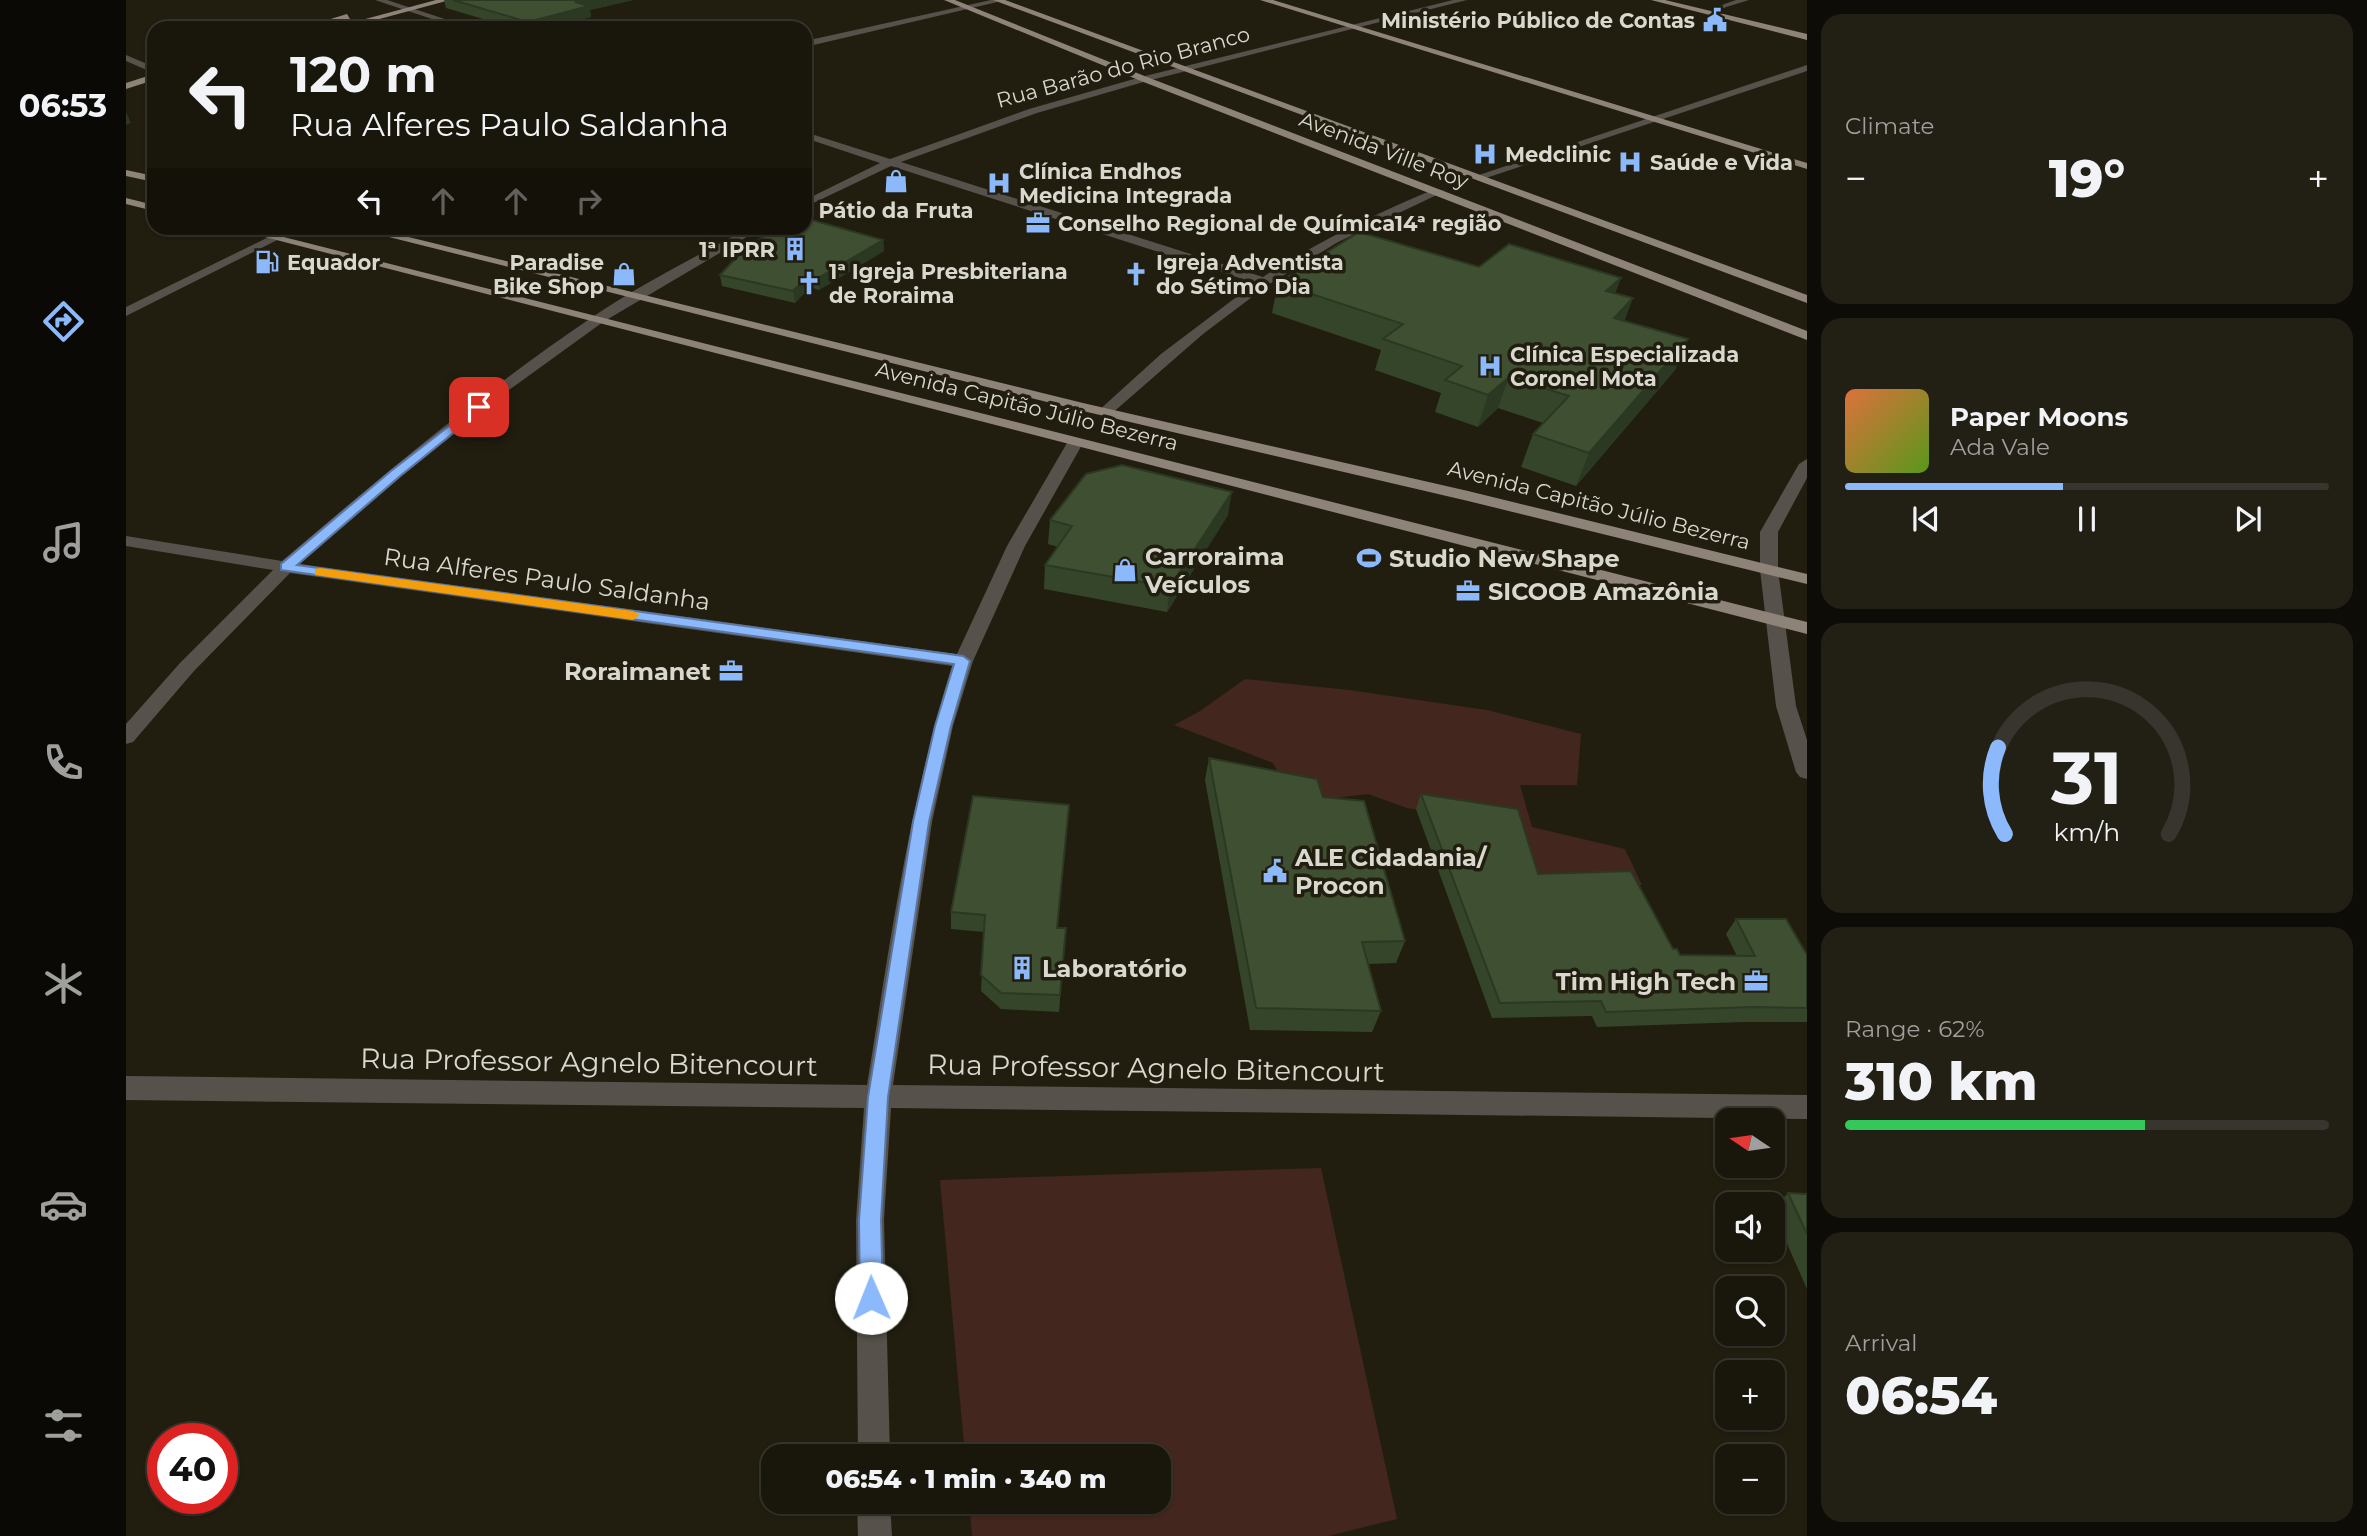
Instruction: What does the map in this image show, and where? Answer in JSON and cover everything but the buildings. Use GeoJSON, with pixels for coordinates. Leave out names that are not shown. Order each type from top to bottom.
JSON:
{"type":"FeatureCollection","features":[{"type":"Feature","properties":{"kind":"main road"},"geometry":{"type":"LineString","coordinates":[[332,21],[413,0]]}},
{"type":"Feature","properties":{"kind":"main road"},"geometry":{"type":"LineString","coordinates":[[362,21],[446,0]]}},
{"type":"Feature","properties":{"kind":"main road","name":"Avenida Ville Roy"},"geometry":{"type":"LineString","coordinates":[[947,0],[1807,336]]}},
{"type":"Feature","properties":{"kind":"main road","name":"Avenida Ville Roy"},"geometry":{"type":"LineString","coordinates":[[999,0],[1807,299]]}},
{"type":"Feature","properties":{"kind":"main road"},"geometry":{"type":"LineString","coordinates":[[1264,0],[1807,166]]}},
{"type":"Feature","properties":{"kind":"main road"},"geometry":{"type":"LineString","coordinates":[[1294,0],[1807,155]]}},
{"type":"Feature","properties":{"kind":"main road"},"geometry":{"type":"LineString","coordinates":[[1655,0],[1807,37]]}},
{"type":"Feature","properties":{"kind":"main road"},"geometry":{"type":"LineString","coordinates":[[1690,0],[1807,29]]}},
{"type":"Feature","properties":{"kind":"main road"},"geometry":{"type":"LineString","coordinates":[[126,75],[147,72]]}},
{"type":"Feature","properties":{"kind":"main road"},"geometry":{"type":"LineString","coordinates":[[126,86],[147,74]]}},
{"type":"Feature","properties":{"kind":"main road"},"geometry":{"type":"LineString","coordinates":[[126,173],[147,178]]}},
{"type":"Feature","properties":{"kind":"main road"},"geometry":{"type":"LineString","coordinates":[[126,201],[147,206]]}},
{"type":"Feature","properties":{"kind":"main road","name":"Avenida Capitão Júlio Bezerra"},"geometry":{"type":"LineString","coordinates":[[266,235],[1807,628]]}},
{"type":"Feature","properties":{"kind":"main road","name":"Avenida Capitão Júlio Bezerra"},"geometry":{"type":"LineString","coordinates":[[389,235],[639,294],[1105,412],[1807,579]]}},
{"type":"Feature","properties":{"kind":"street"},"geometry":{"type":"LineString","coordinates":[[379,0],[445,21]]}},
{"type":"Feature","properties":{"kind":"street"},"geometry":{"type":"LineString","coordinates":[[812,42],[999,0]]}},
{"type":"Feature","properties":{"kind":"street","name":"Rua Barão do Rio Branco"},"geometry":{"type":"LineString","coordinates":[[812,201],[888,163],[1033,111],[1144,79],[1463,0]]}},
{"type":"Feature","properties":{"kind":"street"},"geometry":{"type":"LineString","coordinates":[[1720,7],[1745,0]]}},
{"type":"Feature","properties":{"kind":"street"},"geometry":{"type":"LineString","coordinates":[[126,58],[147,68]]}},
{"type":"Feature","properties":{"kind":"street"},"geometry":{"type":"LineString","coordinates":[[1479,177],[1807,68]]}},
{"type":"Feature","properties":{"kind":"street"},"geometry":{"type":"LineString","coordinates":[[812,137],[1264,282]]}},
{"type":"Feature","properties":{"kind":"street"},"geometry":{"type":"LineString","coordinates":[[1105,412],[1161,359],[1264,282],[1316,249],[1372,219],[1439,191]]}},
{"type":"Feature","properties":{"kind":"street"},"geometry":{"type":"LineString","coordinates":[[126,312],[279,235]]}},
{"type":"Feature","properties":{"kind":"street"},"geometry":{"type":"LineString","coordinates":[[126,737],[187,667],[286,567],[396,473],[490,398],[598,319],[744,235]]}},
{"type":"Feature","properties":{"kind":"street"},"geometry":{"type":"LineString","coordinates":[[874,1444],[870,1220],[878,1097],[921,822],[943,726],[963,661],[1016,546],[1075,443]]}},
{"type":"Feature","properties":{"kind":"street"},"geometry":{"type":"LineString","coordinates":[[1807,464],[1769,532],[1773,619],[1786,706],[1807,772]]}},
{"type":"Feature","properties":{"kind":"street","name":"Rua Alferes Paulo Saldanha"},"geometry":{"type":"LineString","coordinates":[[126,541],[286,567],[963,661]]}},
{"type":"Feature","properties":{"kind":"street","name":"Rua Professor Agnelo Bitencourt"},"geometry":{"type":"LineString","coordinates":[[126,1088],[1807,1107]]}},
{"type":"Feature","properties":{"kind":"street"},"geometry":{"type":"LineString","coordinates":[[874,1514],[875,1536]]}},
{"type":"Feature","properties":{"kind":"shaded area"},"geometry":{"type":"Polygon","coordinates":[[[1245,679],[1349,690],[1487,710],[1581,734],[1577,785],[1520,785],[1532,827],[1625,849],[1642,885],[1534,889],[1511,825],[1407,808],[1368,794],[1311,801],[1285,785],[1273,763],[1174,725],[1200,711],[1245,679]]]}},
{"type":"Feature","properties":{"kind":"shaded area"},"geometry":{"type":"Polygon","coordinates":[[[1321,1168],[1397,1519],[1328,1536],[972,1536],[970,1514],[1171,1514],[1171,1444],[964,1444],[940,1180],[1321,1168]]]}},
{"type":"Feature","properties":{"kind":"slow traffic"},"geometry":{"type":"LineString","coordinates":[[320,572],[633,615]]}},
{"type":"Feature","properties":{"kind":"place","name":"Ministério Público de Contas"},"geometry":{"type":"Point","coordinates":[1715,20]}},
{"type":"Feature","properties":{"kind":"place","name":"Medclinic"},"geometry":{"type":"Point","coordinates":[1485,154]}},
{"type":"Feature","properties":{"kind":"place","name":"Saúde e Vida"},"geometry":{"type":"Point","coordinates":[1630,162]}},
{"type":"Feature","properties":{"kind":"place","name":"Pátio da Fruta"},"geometry":{"type":"Point","coordinates":[896,181]}},
{"type":"Feature","properties":{"kind":"place","name":"Clínica Endhos Medicina Integrada"},"geometry":{"type":"Point","coordinates":[999,183]}},
{"type":"Feature","properties":{"kind":"place","name":"Conselho Regional de Química14ª região"},"geometry":{"type":"Point","coordinates":[1038,223]}},
{"type":"Feature","properties":{"kind":"place","name":"1ª IPRR"},"geometry":{"type":"Point","coordinates":[795,249]}},
{"type":"Feature","properties":{"kind":"place","name":"Equador"},"geometry":{"type":"Point","coordinates":[267,262]}},
{"type":"Feature","properties":{"kind":"place","name":"Paradise Bike Shop"},"geometry":{"type":"Point","coordinates":[624,274]}},
{"type":"Feature","properties":{"kind":"place","name":"Igreja Adventista do Sétimo Dia"},"geometry":{"type":"Point","coordinates":[1136,274]}},
{"type":"Feature","properties":{"kind":"place","name":"1ª Igreja Presbiteriana de Roraima"},"geometry":{"type":"Point","coordinates":[809,283]}},
{"type":"Feature","properties":{"kind":"place","name":"Clínica Especializada Coronel Mota"},"geometry":{"type":"Point","coordinates":[1490,366]}},
{"type":"Feature","properties":{"kind":"place","name":"Studio New Shape"},"geometry":{"type":"Point","coordinates":[1369,558]}},
{"type":"Feature","properties":{"kind":"place","name":"Carroraima Veículos"},"geometry":{"type":"Point","coordinates":[1125,570]}},
{"type":"Feature","properties":{"kind":"place","name":"SICOOB Amazônia"},"geometry":{"type":"Point","coordinates":[1468,591]}},
{"type":"Feature","properties":{"kind":"place","name":"Roraimanet"},"geometry":{"type":"Point","coordinates":[731,671]}},
{"type":"Feature","properties":{"kind":"place","name":"ALE Cidadania/ Procon"},"geometry":{"type":"Point","coordinates":[1275,871]}},
{"type":"Feature","properties":{"kind":"place","name":"Laboratório"},"geometry":{"type":"Point","coordinates":[1022,968]}},
{"type":"Feature","properties":{"kind":"place","name":"Tim High Tech"},"geometry":{"type":"Point","coordinates":[1756,981]}},
{"type":"Feature","properties":{"kind":"route"},"geometry":{"type":"LineString","coordinates":[[479,407],[396,473],[286,567],[963,661],[943,726],[921,822],[878,1097],[870,1220],[871,1298]]}}]}
